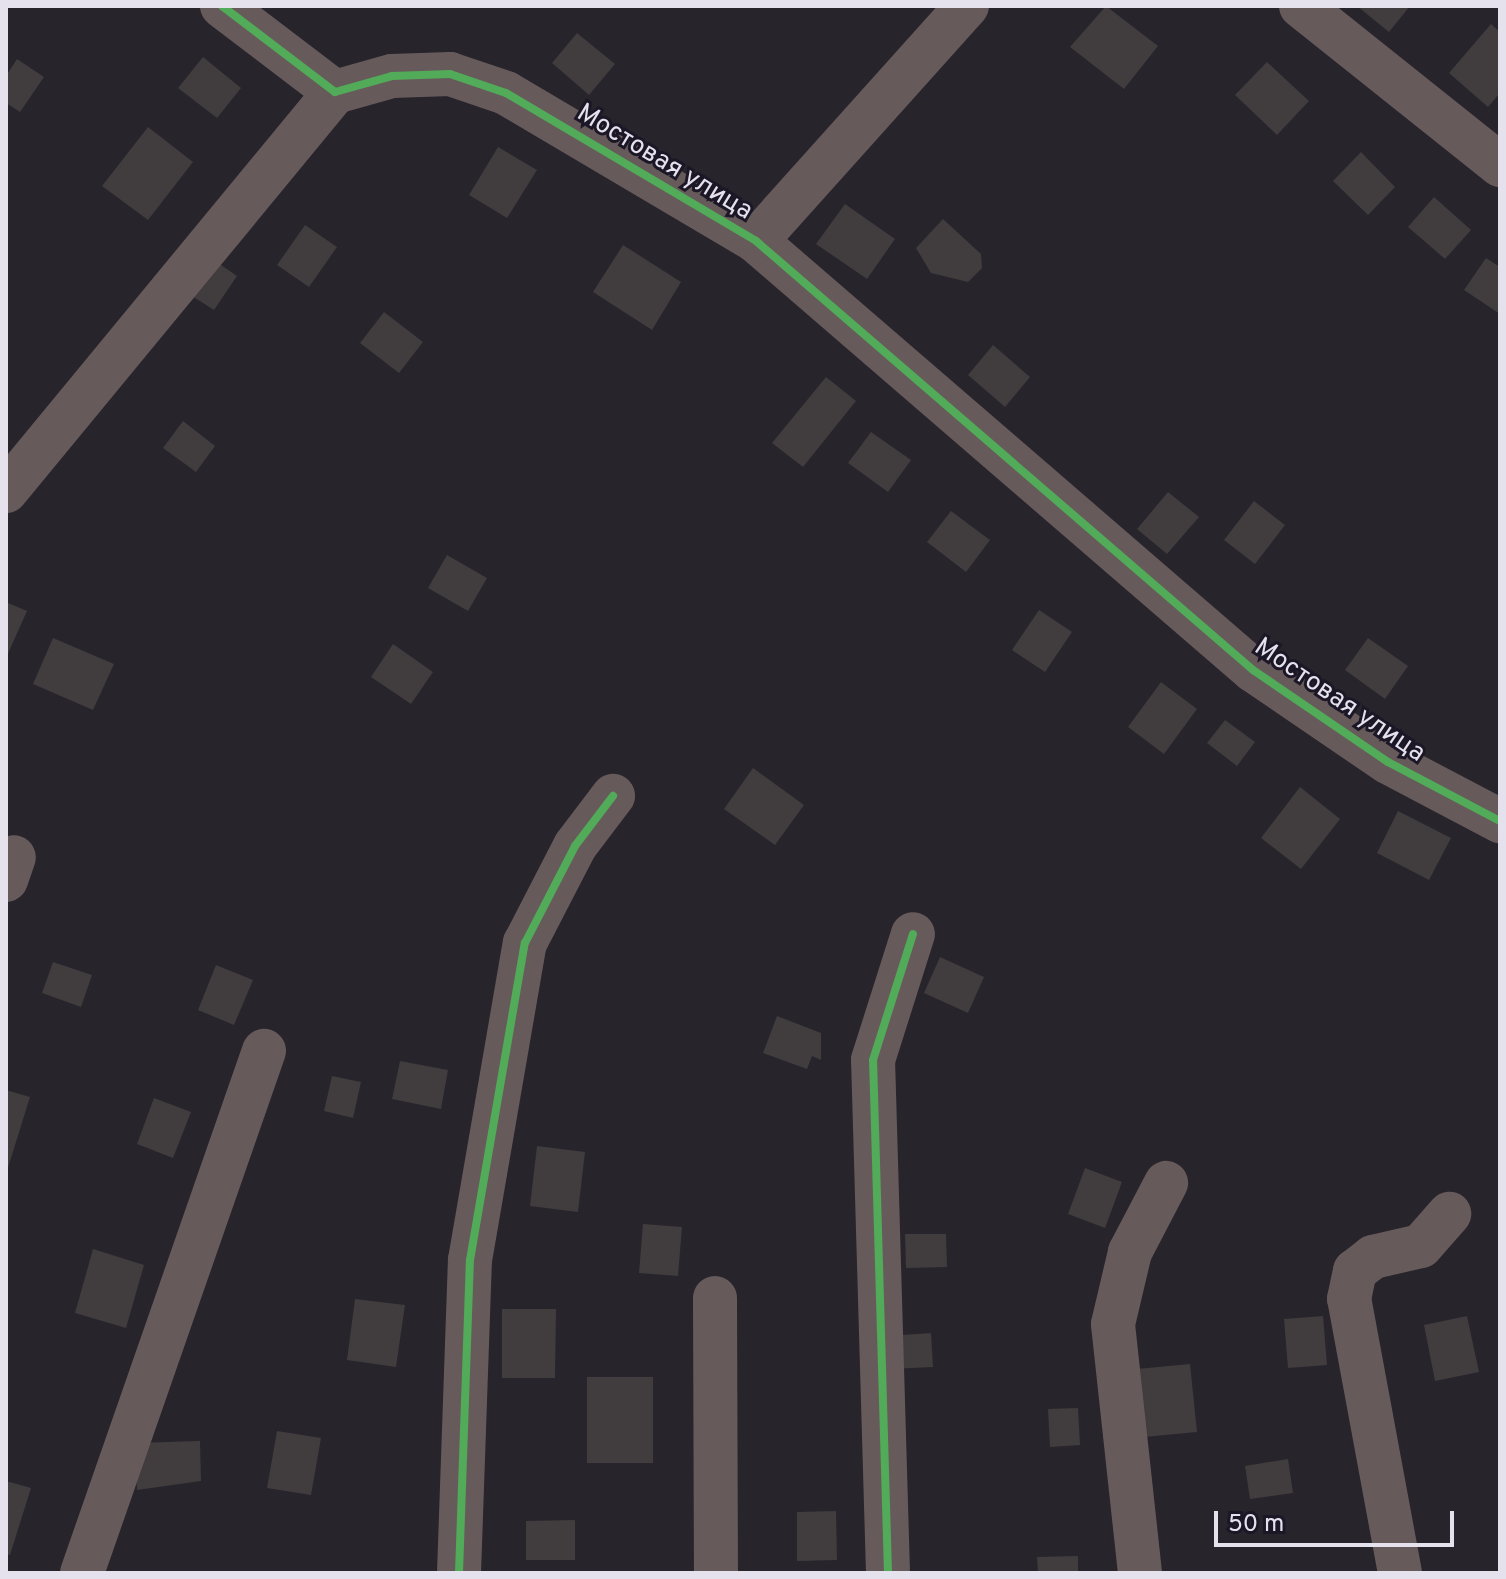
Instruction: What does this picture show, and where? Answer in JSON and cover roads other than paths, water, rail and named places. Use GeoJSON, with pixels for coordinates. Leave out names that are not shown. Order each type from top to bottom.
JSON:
{"type":"FeatureCollection","features":[{"type":"Feature","properties":{"kind":"street"},"geometry":{"type":"LineString","coordinates":[[6,491],[335,92],[222,6]]}},
{"type":"Feature","properties":{"kind":"street"},"geometry":{"type":"LineString","coordinates":[[756,241],[967,6]]}},
{"type":"Feature","properties":{"kind":"street"},"geometry":{"type":"LineString","coordinates":[[1302,6],[1500,165]]}},
{"type":"Feature","properties":{"kind":"street","name":"Мостовая улица"},"geometry":{"type":"LineString","coordinates":[[335,92],[392,76],[450,74],[506,93],[756,241],[1253,670],[1388,762],[1500,821]]}},
{"type":"Feature","properties":{"kind":"street"},"geometry":{"type":"LineString","coordinates":[[459,1573],[470,1260],[525,943],[575,846],[613,796]]}},
{"type":"Feature","properties":{"kind":"street"},"geometry":{"type":"LineString","coordinates":[[888,1573],[873,1060],[913,934]]}},
{"type":"Feature","properties":{"kind":"street"},"geometry":{"type":"LineString","coordinates":[[82,1573],[264,1051]]}},
{"type":"Feature","properties":{"kind":"street"},"geometry":{"type":"LineString","coordinates":[[1140,1573],[1113,1324],[1130,1252],[1166,1183]]}},
{"type":"Feature","properties":{"kind":"street"},"geometry":{"type":"LineString","coordinates":[[1400,1573],[1349,1299],[1355,1271],[1373,1257],[1421,1246],[1449,1214]]}},
{"type":"Feature","properties":{"kind":"street"},"geometry":{"type":"LineString","coordinates":[[715,1298],[716,1573]]}}]}
